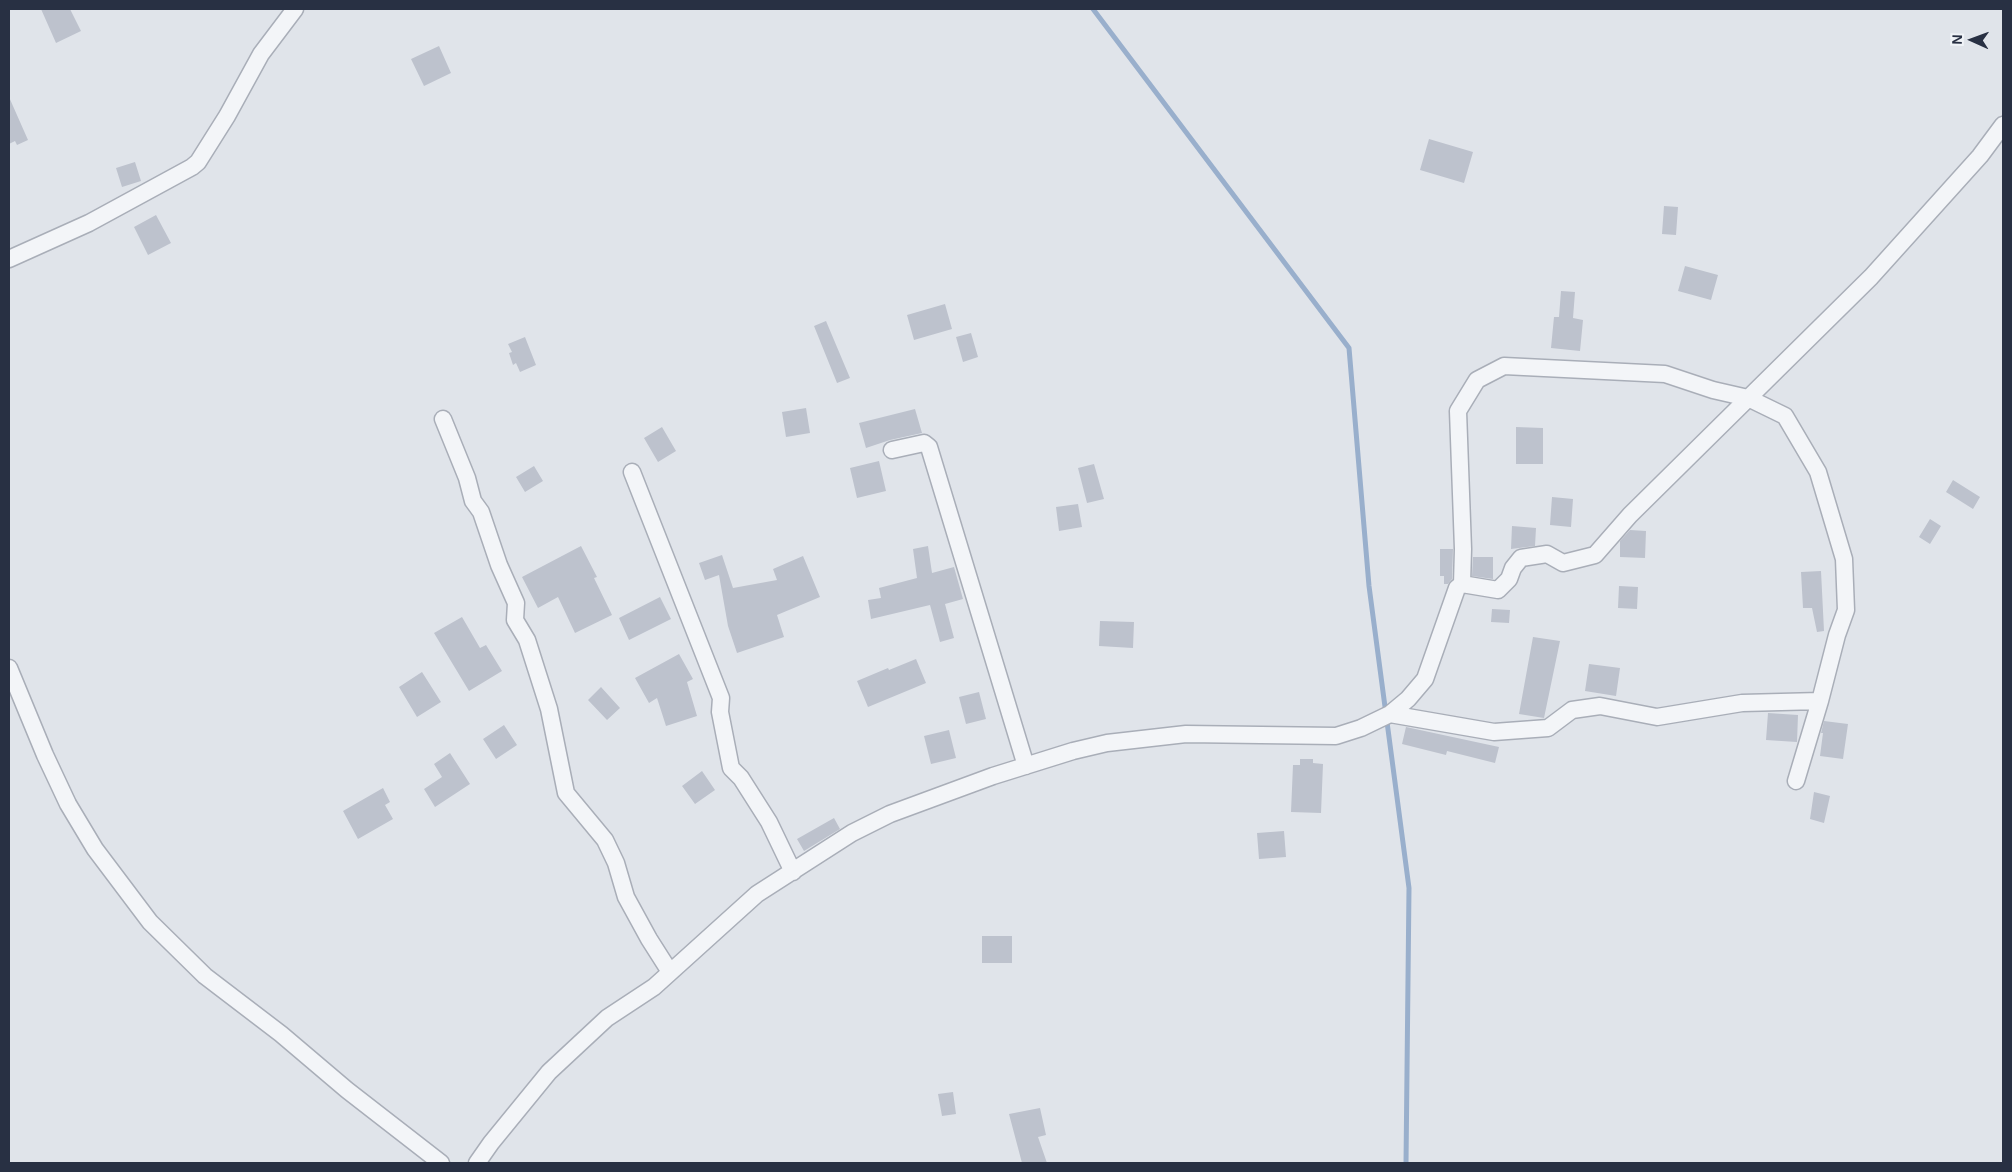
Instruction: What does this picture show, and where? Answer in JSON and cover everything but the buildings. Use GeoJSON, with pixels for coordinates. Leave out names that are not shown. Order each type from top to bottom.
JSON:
{"type":"FeatureCollection","features":[{"type":"Feature","properties":{"kind":"street"},"geometry":{"type":"LineString","coordinates":[[9,259],[89,223],[192,167],[227,116],[262,54],[295,9]]}},
{"type":"Feature","properties":{"kind":"street"},"geometry":{"type":"LineString","coordinates":[[477,1163],[549,1072],[607,1018],[654,987],[757,894],[852,833],[890,814],[993,776],[1073,751],[1107,743],[1186,734],[1336,736],[1361,728],[1390,714],[1408,699],[1425,679],[1457,588],[1462,584],[1498,590],[1509,579],[1521,558],[1547,554],[1563,563],[1595,555],[1630,514],[1871,276],[1980,156],[2003,125]]}},
{"type":"Feature","properties":{"kind":"street"},"geometry":{"type":"LineString","coordinates":[[1462,584],[1463,549],[1458,411],[1477,380],[1504,366],[1665,374],[1714,390],[1748,398],[1785,416],[1818,472],[1844,559],[1846,610],[1837,635],[1796,781]]}},
{"type":"Feature","properties":{"kind":"street"},"geometry":{"type":"LineString","coordinates":[[443,419],[467,478],[473,501],[481,512],[499,565],[516,603],[515,620],[527,640],[549,709],[566,792],[605,840],[616,863],[626,898],[649,940],[670,972]]}},
{"type":"Feature","properties":{"kind":"street"},"geometry":{"type":"LineString","coordinates":[[892,450],[924,443],[929,447],[1026,766]]}},
{"type":"Feature","properties":{"kind":"street"},"geometry":{"type":"LineString","coordinates":[[632,472],[721,698],[720,712],[731,768],[741,778],[769,822],[794,872]]}},
{"type":"Feature","properties":{"kind":"street"},"geometry":{"type":"LineString","coordinates":[[9,668],[45,756],[68,804],[95,849],[150,922],[205,976],[281,1034],[346,1090],[441,1163]]}},
{"type":"Feature","properties":{"kind":"street"},"geometry":{"type":"LineString","coordinates":[[1390,714],[1494,732],[1548,728],[1572,710],[1600,706],[1657,717],[1742,703],[1820,701]]}},
{"type":"Feature","properties":{"kind":"waterway"},"geometry":{"type":"LineString","coordinates":[[1093,9],[1349,348],[1369,586],[1409,888],[1406,1163]]}}]}
